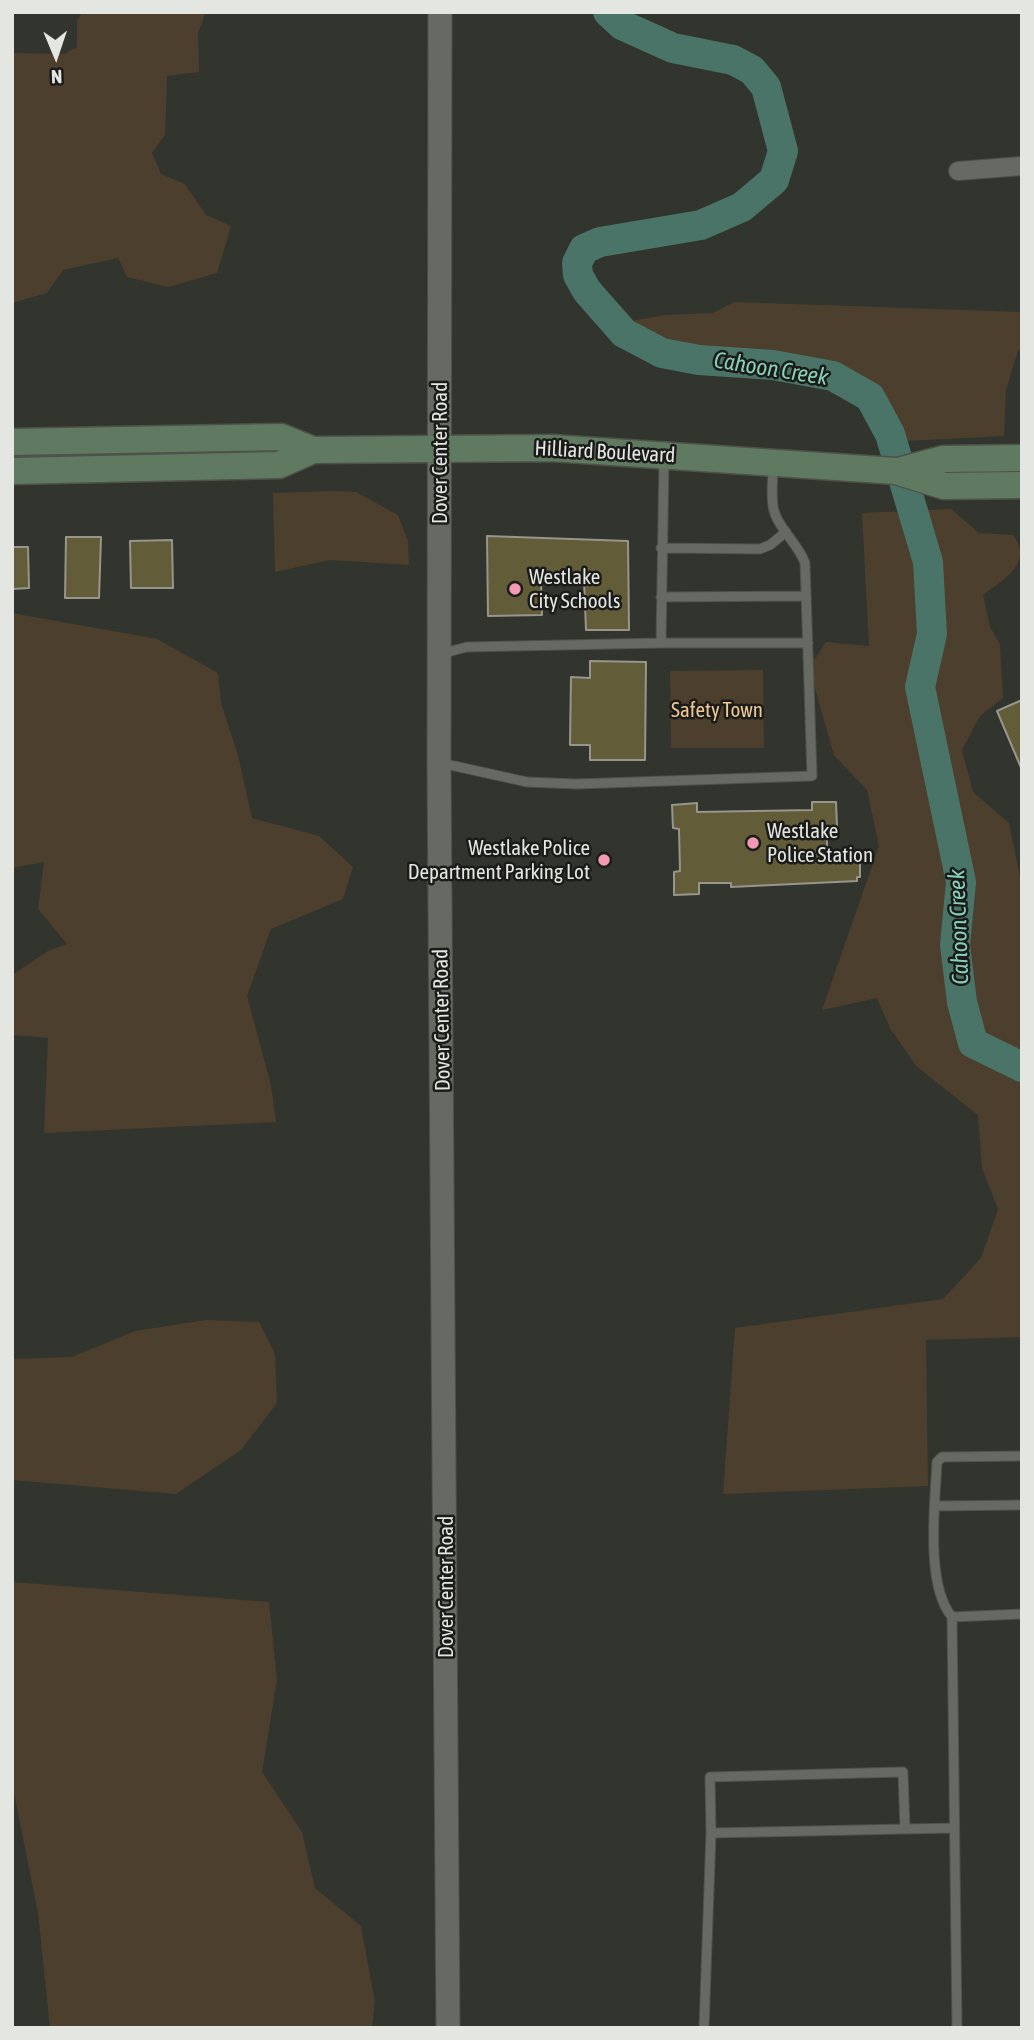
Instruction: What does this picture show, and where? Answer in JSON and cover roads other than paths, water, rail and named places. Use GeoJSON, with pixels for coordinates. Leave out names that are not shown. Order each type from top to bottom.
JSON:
{"type":"FeatureCollection","features":[{"type":"Feature","properties":{"kind":"main road","name":"Hilliard Boulevard"},"geometry":{"type":"LineString","coordinates":[[12,442],[281,437],[313,450]]}},
{"type":"Feature","properties":{"kind":"main road","name":"Hilliard Boulevard"},"geometry":{"type":"LineString","coordinates":[[12,471],[279,465],[313,450],[552,448],[939,474],[1022,485]]}},
{"type":"Feature","properties":{"kind":"main road","name":"Hilliard Boulevard"},"geometry":{"type":"LineString","coordinates":[[939,474],[1022,457]]}},
{"type":"Feature","properties":{"kind":"street","name":"Dover Center Road"},"geometry":{"type":"LineString","coordinates":[[440,12],[439,763],[448,2028]]}},
{"type":"Feature","properties":{"kind":"street"},"geometry":{"type":"LineString","coordinates":[[958,171],[1022,166]]}},
{"type":"Feature","properties":{"kind":"lane"},"geometry":{"type":"LineString","coordinates":[[661,643],[664,454]]}},
{"type":"Feature","properties":{"kind":"lane"},"geometry":{"type":"LineString","coordinates":[[439,763],[527,782],[599,785],[812,776],[805,563],[799,548],[786,532],[773,508],[773,464]]}},
{"type":"Feature","properties":{"kind":"lane"},"geometry":{"type":"LineString","coordinates":[[662,548],[760,549],[770,545],[786,532]]}},
{"type":"Feature","properties":{"kind":"lane"},"geometry":{"type":"LineString","coordinates":[[661,597],[806,596]]}},
{"type":"Feature","properties":{"kind":"lane"},"geometry":{"type":"LineString","coordinates":[[440,654],[467,647],[808,643]]}},
{"type":"Feature","properties":{"kind":"lane"},"geometry":{"type":"LineString","coordinates":[[957,2028],[952,1617],[945,1609],[937,1583],[937,1462],[942,1457],[1022,1456]]}},
{"type":"Feature","properties":{"kind":"lane"},"geometry":{"type":"LineString","coordinates":[[935,1506],[1022,1505]]}},
{"type":"Feature","properties":{"kind":"lane"},"geometry":{"type":"LineString","coordinates":[[952,1617],[1022,1614]]}},
{"type":"Feature","properties":{"kind":"lane"},"geometry":{"type":"LineString","coordinates":[[704,2028],[710,1777],[902,1772],[905,1829]]}},
{"type":"Feature","properties":{"kind":"lane"},"geometry":{"type":"LineString","coordinates":[[710,1833],[954,1828]]}},
{"type":"Feature","properties":{"kind":"waterway","name":"Cahoon Creek"},"geometry":{"type":"LineString","coordinates":[[608,12],[622,25],[673,48],[733,60],[752,70],[766,87],[783,151],[774,180],[742,207],[701,225],[600,242],[584,249],[577,263],[578,275],[587,291],[624,333],[662,353],[699,360],[773,365],[833,376],[870,397],[890,434],[928,562],[932,634],[920,687],[961,882],[955,945],[962,1002],[973,1043],[1022,1067]]}},
{"type":"Feature","properties":{"kind":"place","name":"Westlake City Schools"},"geometry":{"type":"Point","coordinates":[515,589]}},
{"type":"Feature","properties":{"kind":"place","name":"Westlake Police Station"},"geometry":{"type":"Point","coordinates":[753,843]}},
{"type":"Feature","properties":{"kind":"place","name":"Westlake Police Department Parking Lot"},"geometry":{"type":"Point","coordinates":[604,860]}},
{"type":"Feature","properties":{"kind":"park label","name":"Safety Town"},"geometry":{"type":"Point","coordinates":[717,710]}}]}
